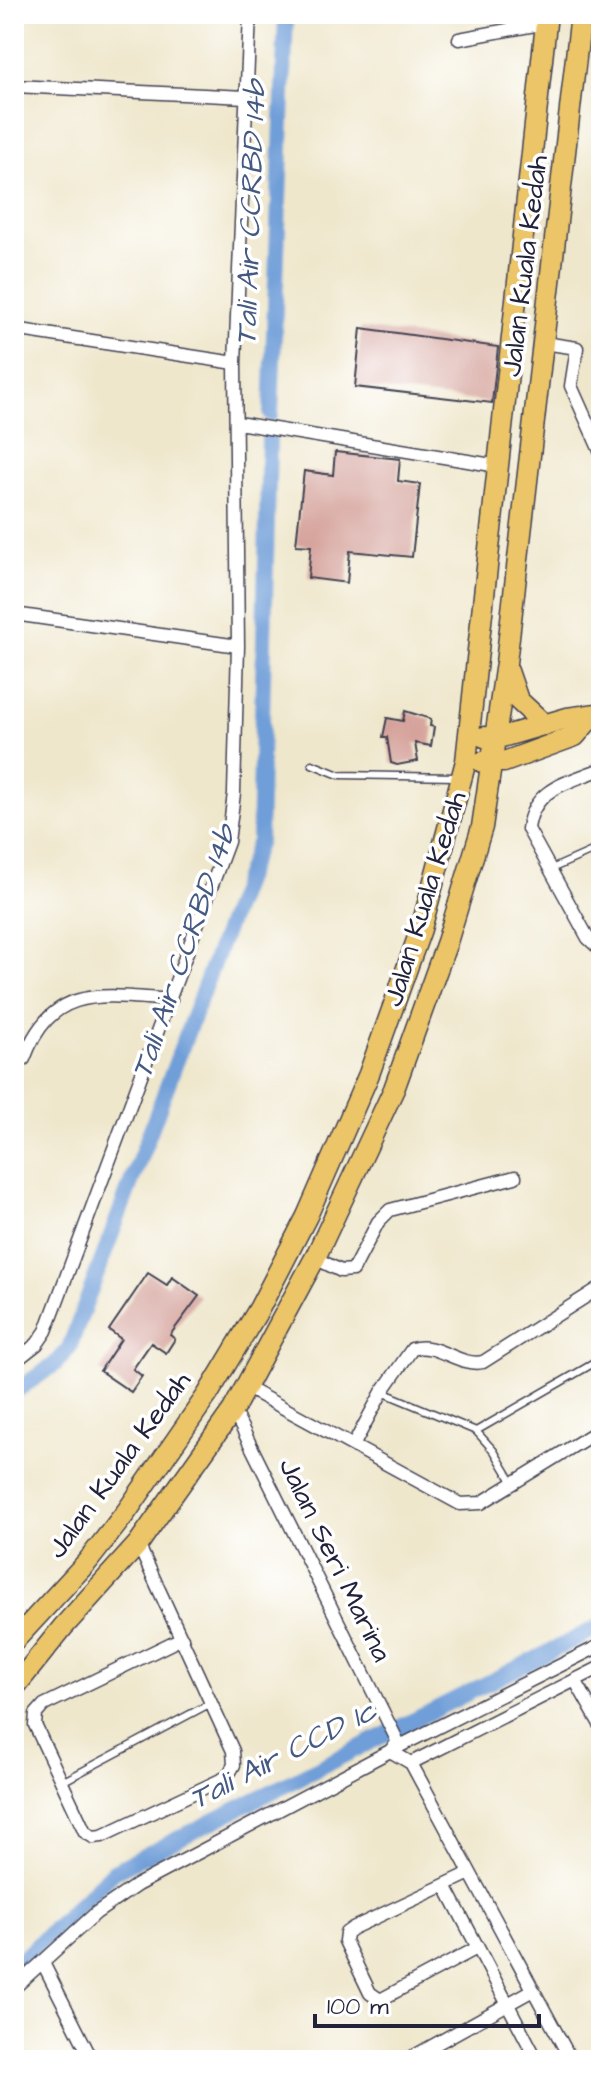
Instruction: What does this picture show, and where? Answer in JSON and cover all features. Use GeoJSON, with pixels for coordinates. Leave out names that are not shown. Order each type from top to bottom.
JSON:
{"type":"FeatureCollection","features":[{"type":"Feature","properties":{"kind":"main road","name":"Jalan Kuala Kedah"},"geometry":{"type":"LineString","coordinates":[[14,1688],[63,1627],[138,1544],[233,1410],[315,1258],[394,1089],[482,827],[506,663],[581,14]]}},
{"type":"Feature","properties":{"kind":"main road","name":"Jalan Kuala Kedah"},"geometry":{"type":"LineString","coordinates":[[14,1641],[88,1561],[168,1453],[259,1309],[300,1229],[375,1059],[421,929],[469,735],[546,18]]}},
{"type":"Feature","properties":{"kind":"main road"},"geometry":{"type":"LineString","coordinates":[[506,663],[518,700],[545,725]]}},
{"type":"Feature","properties":{"kind":"main road"},"geometry":{"type":"LineString","coordinates":[[469,735],[495,739],[567,718],[596,714]]}},
{"type":"Feature","properties":{"kind":"main road"},"geometry":{"type":"LineString","coordinates":[[463,769],[531,754],[575,736],[596,714]]}},
{"type":"Feature","properties":{"kind":"main road"},"geometry":{"type":"LineString","coordinates":[[482,827],[497,785],[512,767],[531,754]]}},
{"type":"Feature","properties":{"kind":"street"},"geometry":{"type":"LineString","coordinates":[[14,1362],[37,1344],[46,1331],[228,842],[234,793],[238,646],[235,363],[250,14]]}},
{"type":"Feature","properties":{"kind":"street"},"geometry":{"type":"LineString","coordinates":[[459,39],[546,18]]}},
{"type":"Feature","properties":{"kind":"street"},"geometry":{"type":"LineString","coordinates":[[14,86],[246,97]]}},
{"type":"Feature","properties":{"kind":"street"},"geometry":{"type":"LineString","coordinates":[[14,329],[235,363]]}},
{"type":"Feature","properties":{"kind":"street"},"geometry":{"type":"LineString","coordinates":[[544,343],[577,348],[571,386],[601,453]]}},
{"type":"Feature","properties":{"kind":"street"},"geometry":{"type":"LineString","coordinates":[[238,423],[498,466]]}},
{"type":"Feature","properties":{"kind":"street"},"geometry":{"type":"LineString","coordinates":[[14,614],[238,646]]}},
{"type":"Feature","properties":{"kind":"street"},"geometry":{"type":"LineString","coordinates":[[601,769],[547,790],[535,803],[528,829],[588,938],[601,950]]}},
{"type":"Feature","properties":{"kind":"street"},"geometry":{"type":"LineString","coordinates":[[24,1059],[33,1033],[54,1010],[67,1003],[100,996],[171,1000]]}},
{"type":"Feature","properties":{"kind":"street"},"geometry":{"type":"LineString","coordinates":[[315,1258],[341,1271],[353,1270],[378,1222],[390,1210],[515,1177]]}},
{"type":"Feature","properties":{"kind":"street"},"geometry":{"type":"LineString","coordinates":[[354,1444],[382,1392],[412,1349],[423,1347],[469,1362],[483,1362],[601,1287]]}},
{"type":"Feature","properties":{"kind":"street"},"geometry":{"type":"LineString","coordinates":[[245,1387],[460,1504],[481,1503],[601,1429]]}},
{"type":"Feature","properties":{"kind":"street","name":"Jalan Seri Marina"},"geometry":{"type":"LineString","coordinates":[[233,1410],[309,1557],[386,1720],[394,1746]]}},
{"type":"Feature","properties":{"kind":"street"},"geometry":{"type":"LineString","coordinates":[[138,1544],[182,1638],[233,1751],[234,1765],[227,1777],[102,1836],[93,1837],[85,1832],[35,1725],[36,1714],[44,1705],[182,1638]]}},
{"type":"Feature","properties":{"kind":"street"},"geometry":{"type":"LineString","coordinates":[[14,1988],[114,1899],[394,1746],[601,1645]]}},
{"type":"Feature","properties":{"kind":"street"},"geometry":{"type":"LineString","coordinates":[[411,1763],[601,1667]]}},
{"type":"Feature","properties":{"kind":"street"},"geometry":{"type":"LineString","coordinates":[[575,1680],[601,1726]]}},
{"type":"Feature","properties":{"kind":"street"},"geometry":{"type":"LineString","coordinates":[[394,1746],[411,1763],[571,2060]]}},
{"type":"Feature","properties":{"kind":"street"},"geometry":{"type":"LineString","coordinates":[[470,1873],[446,1887],[353,1928],[344,1937],[349,1954],[370,1993],[380,2000],[477,1948]]}},
{"type":"Feature","properties":{"kind":"street"},"geometry":{"type":"LineString","coordinates":[[446,1887],[534,2059]]}},
{"type":"Feature","properties":{"kind":"street"},"geometry":{"type":"LineString","coordinates":[[43,1963],[92,2060]]}},
{"type":"Feature","properties":{"kind":"street"},"geometry":{"type":"LineString","coordinates":[[407,2060],[533,1990]]}},
{"type":"Feature","properties":{"kind":"lane"},"geometry":{"type":"LineString","coordinates":[[312,764],[339,775],[463,769]]}},
{"type":"Feature","properties":{"kind":"lane"},"geometry":{"type":"LineString","coordinates":[[549,870],[601,847]]}},
{"type":"Feature","properties":{"kind":"lane"},"geometry":{"type":"LineString","coordinates":[[476,1431],[601,1359]]}},
{"type":"Feature","properties":{"kind":"lane"},"geometry":{"type":"LineString","coordinates":[[382,1392],[476,1431],[494,1451],[513,1483]]}},
{"type":"Feature","properties":{"kind":"lane"},"geometry":{"type":"LineString","coordinates":[[62,1782],[211,1702]]}},
{"type":"Feature","properties":{"kind":"building"},"geometry":{"type":"Polygon","coordinates":[[[361,328],[498,347],[492,403],[355,387],[361,328]]]}},
{"type":"Feature","properties":{"kind":"building"},"geometry":{"type":"Polygon","coordinates":[[[335,452],[400,459],[398,481],[420,484],[412,557],[350,551],[347,583],[308,578],[311,546],[296,545],[304,471],[333,475],[335,452]]]}},
{"type":"Feature","properties":{"kind":"building"},"geometry":{"type":"Polygon","coordinates":[[[405,711],[431,719],[430,726],[434,727],[431,746],[415,743],[418,761],[397,765],[391,763],[387,737],[383,737],[387,718],[403,721],[405,711]]]}},
{"type":"Feature","properties":{"kind":"building"},"geometry":{"type":"Polygon","coordinates":[[[148,1273],[167,1285],[172,1277],[199,1296],[170,1335],[175,1339],[166,1353],[151,1343],[133,1369],[142,1376],[131,1392],[100,1371],[121,1339],[109,1330],[148,1273]]]}},
{"type":"Feature","properties":{"kind":"waterway","name":"Tali Air CCRBD 14b"},"geometry":{"type":"LineString","coordinates":[[271,414],[286,14]]}},
{"type":"Feature","properties":{"kind":"waterway","name":"Tali Air CCRBD 14b"},"geometry":{"type":"LineString","coordinates":[[14,1392],[54,1365],[69,1348],[259,841],[269,440]]}},
{"type":"Feature","properties":{"kind":"waterway","name":"Tali Air CCD 1c"},"geometry":{"type":"LineString","coordinates":[[14,1967],[114,1871],[601,1626]]}}]}
